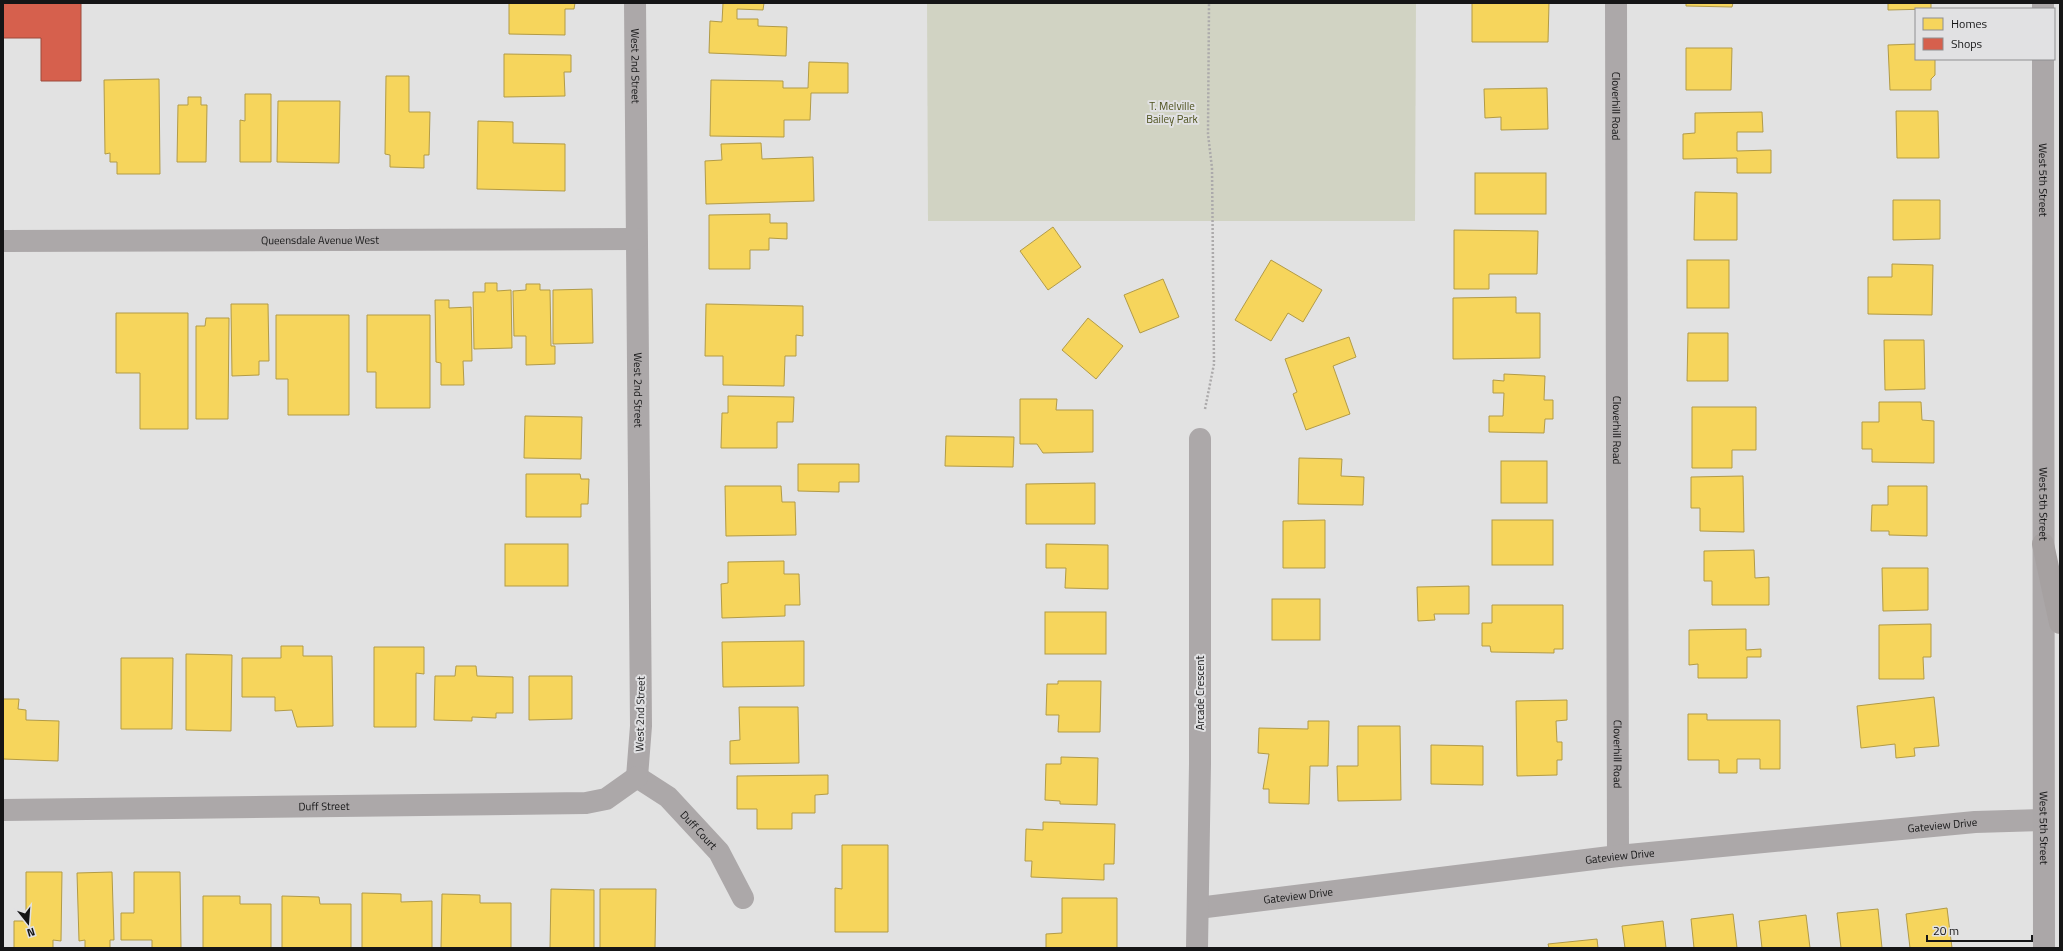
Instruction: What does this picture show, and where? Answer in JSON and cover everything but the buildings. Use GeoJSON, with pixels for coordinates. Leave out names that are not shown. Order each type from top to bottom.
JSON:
{"type":"FeatureCollection","features":[{"type":"Feature","properties":{"kind":"main road","name":"West 5th Street"},"geometry":{"type":"LineString","coordinates":[[2043,60],[2042,544],[2044,948]]}},
{"type":"Feature","properties":{"kind":"main road"},"geometry":{"type":"LineString","coordinates":[[2042,544],[2060,623]]}},
{"type":"Feature","properties":{"kind":"street","name":"West 2nd Street"},"geometry":{"type":"LineString","coordinates":[[635,3],[641,726],[637,777]]}},
{"type":"Feature","properties":{"kind":"street","name":"Cloverhill Road"},"geometry":{"type":"LineString","coordinates":[[1616,3],[1618,856]]}},
{"type":"Feature","properties":{"kind":"street","name":"Queensdale Avenue West"},"geometry":{"type":"LineString","coordinates":[[3,241],[636,239]]}},
{"type":"Feature","properties":{"kind":"street","name":"Arcade Crescent"},"geometry":{"type":"LineString","coordinates":[[1197,948],[1200,764],[1200,439]]}},
{"type":"Feature","properties":{"kind":"street","name":"Duff Street"},"geometry":{"type":"LineString","coordinates":[[3,810],[586,803],[606,799],[637,777]]}},
{"type":"Feature","properties":{"kind":"street","name":"Duff Court"},"geometry":{"type":"LineString","coordinates":[[637,777],[668,797],[719,852],[743,898]]}},
{"type":"Feature","properties":{"kind":"street","name":"Gateview Drive"},"geometry":{"type":"LineString","coordinates":[[1198,908],[1618,856],[1975,822],[2043,820]]}},
{"type":"Feature","properties":{"kind":"path"},"geometry":{"type":"LineString","coordinates":[[1200,439],[1214,364],[1212,168],[1208,134],[1209,3]]}},
{"type":"Feature","properties":{"kind":"green space","name":"T. Melville Bailey Park"},"geometry":{"type":"Polygon","coordinates":[[[927,3],[1416,3],[1415,221],[928,221],[927,3]]]}}]}
